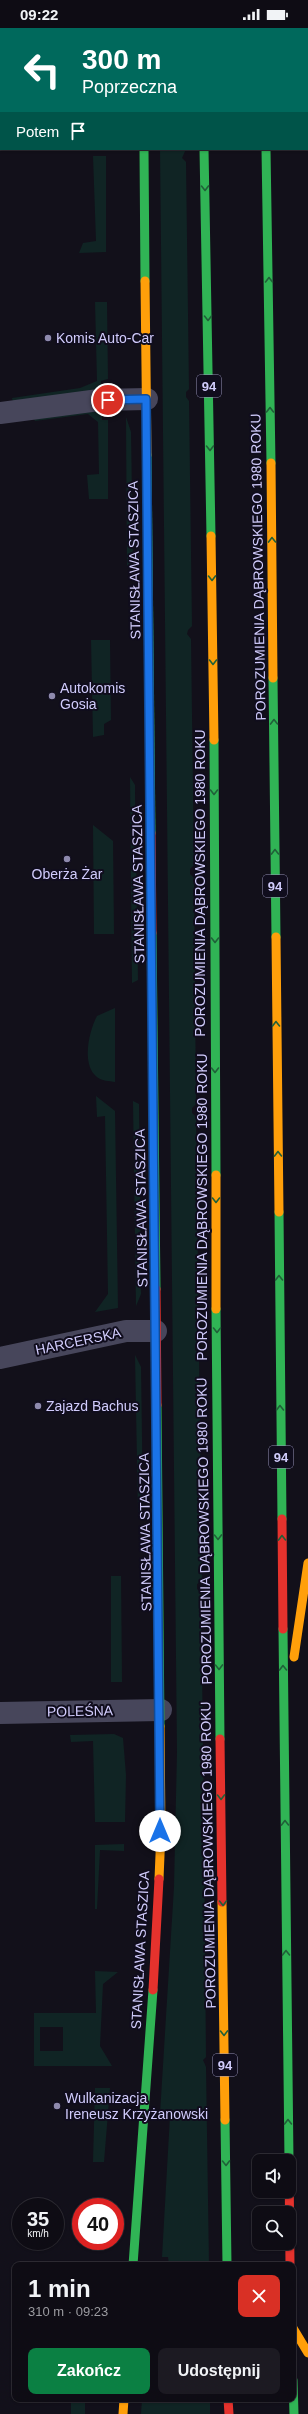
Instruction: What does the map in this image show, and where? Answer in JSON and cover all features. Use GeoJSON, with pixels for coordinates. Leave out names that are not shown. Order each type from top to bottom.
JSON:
{"type":"FeatureCollection","features":[{"type":"Feature","properties":{"kind":"main road","name":"STANISŁAWA STASZICA"},"geometry":{"type":"LineString","coordinates":[[133,2262],[154,1972],[160,1831],[161,1710],[144,150]]}},
{"type":"Feature","properties":{"kind":"main road","name":"POROZUMIENIA DĄBROWSKIEGO 1980 ROKU"},"geometry":{"type":"LineString","coordinates":[[204,150],[213,623],[217,1490],[227,2262]]}},
{"type":"Feature","properties":{"kind":"main road","name":"POROZUMIENIA DĄBROWSKIEGO 1980 ROKU"},"geometry":{"type":"LineString","coordinates":[[266,150],[269,271],[289,2154]]}},
{"type":"Feature","properties":{"kind":"main road"},"geometry":{"type":"LineString","coordinates":[[284,1721],[308,1563]]}},
{"type":"Feature","properties":{"kind":"main road","name":"POROZUMIENIA DĄBROWSKIEGO 1980 ROKU"},"geometry":{"type":"LineString","coordinates":[[289,2198],[290,2262]]}},
{"type":"Feature","properties":{"kind":"main road"},"geometry":{"type":"LineString","coordinates":[[296,2333],[308,2353]]}},
{"type":"Feature","properties":{"kind":"main road"},"geometry":{"type":"LineString","coordinates":[[123,2414],[124,2402]]}},
{"type":"Feature","properties":{"kind":"main road"},"geometry":{"type":"LineString","coordinates":[[228,2402],[229,2414]]}},
{"type":"Feature","properties":{"kind":"main road"},"geometry":{"type":"LineString","coordinates":[[230,2402],[237,2414]]}},
{"type":"Feature","properties":{"kind":"main road"},"geometry":{"type":"LineString","coordinates":[[294,2402],[294,2414]]}},
{"type":"Feature","properties":{"kind":"street"},"geometry":{"type":"LineString","coordinates":[[0,413],[99,400],[146,399]]}},
{"type":"Feature","properties":{"kind":"street","name":"HARCERSKA"},"geometry":{"type":"LineString","coordinates":[[0,1358],[126,1331],[156,1331]]}},
{"type":"Feature","properties":{"kind":"street","name":"POLEŚNA"},"geometry":{"type":"LineString","coordinates":[[0,1713],[161,1710]]}},
{"type":"Feature","properties":{"kind":"green space"},"geometry":{"type":"Polygon","coordinates":[[[160,150],[186,150],[182,158],[186,162],[189,389],[186,392],[186,397],[189,401],[192,626],[188,630],[187,634],[191,639],[194,865],[190,869],[190,874],[194,878],[196,1104],[192,1108],[192,1113],[196,1117],[199,1342],[195,1345],[195,1350],[199,1354],[202,1581],[197,1584],[197,1589],[201,1593],[204,1819],[200,1827],[204,1831],[206,2057],[203,2060],[206,2067],[209,2262],[169,2262],[168,2257],[162,2257],[170,2116],[160,2114],[174,1887],[177,1752],[160,150]]]}},
{"type":"Feature","properties":{"kind":"green space"},"geometry":{"type":"Polygon","coordinates":[[[93,156],[106,156],[106,252],[79,253],[83,243],[96,241],[93,156]]]}},
{"type":"Feature","properties":{"kind":"green space"},"geometry":{"type":"Polygon","coordinates":[[[95,302],[107,302],[108,379],[101,381],[101,390],[13,402],[12,398],[80,388],[97,381],[95,302]]]}},
{"type":"Feature","properties":{"kind":"green space"},"geometry":{"type":"Polygon","coordinates":[[[102,410],[102,420],[108,420],[108,499],[89,499],[87,475],[99,474],[98,422],[88,414],[35,421],[34,419],[102,410]]]}},
{"type":"Feature","properties":{"kind":"green space"},"geometry":{"type":"Polygon","coordinates":[[[126,417],[131,432],[133,563],[127,566],[126,417]]]}},
{"type":"Feature","properties":{"kind":"green space"},"geometry":{"type":"Polygon","coordinates":[[[91,640],[110,640],[111,720],[104,724],[104,735],[93,737],[91,640]]]}},
{"type":"Feature","properties":{"kind":"green space"},"geometry":{"type":"Polygon","coordinates":[[[130,777],[135,785],[138,980],[132,983],[130,777]]]}},
{"type":"Feature","properties":{"kind":"green space"},"geometry":{"type":"Polygon","coordinates":[[[93,825],[113,841],[114,934],[94,934],[93,825]]]}},
{"type":"Feature","properties":{"kind":"green space"},"geometry":{"type":"Polygon","coordinates":[[[115,1008],[115,1082],[103,1080],[92,1072],[89,1065],[88,1048],[91,1030],[97,1016],[115,1008]]]}},
{"type":"Feature","properties":{"kind":"green space"},"geometry":{"type":"Polygon","coordinates":[[[96,1096],[115,1111],[118,1308],[95,1312],[108,1294],[105,1116],[97,1117],[96,1096]]]}},
{"type":"Feature","properties":{"kind":"green space"},"geometry":{"type":"Polygon","coordinates":[[[133,1101],[139,1104],[141,1294],[136,1306],[133,1101]]]}},
{"type":"Feature","properties":{"kind":"green space"},"geometry":{"type":"Polygon","coordinates":[[[135,1355],[141,1367],[143,1510],[138,1512],[135,1355]]]}},
{"type":"Feature","properties":{"kind":"green space"},"geometry":{"type":"Polygon","coordinates":[[[111,1576],[121,1576],[122,1682],[111,1682],[111,1576]]]}},
{"type":"Feature","properties":{"kind":"green space"},"geometry":{"type":"Polygon","coordinates":[[[114,1734],[123,1738],[126,1775],[125,1822],[95,1822],[93,1741],[71,1742],[70,1735],[114,1734]]]}},
{"type":"Feature","properties":{"kind":"green space"},"geometry":{"type":"Polygon","coordinates":[[[124,1844],[124,1851],[100,1850],[97,1909],[95,1909],[95,1845],[124,1844]]]}},
{"type":"Feature","properties":{"kind":"green space"},"geometry":{"type":"Polygon","coordinates":[[[95,1971],[118,1972],[103,1984],[100,2046],[112,2066],[34,2066],[34,2013],[96,2013],[95,1971]],[[40,2027],[40,2051],[63,2051],[63,2027],[40,2027]]]}},
{"type":"Feature","properties":{"kind":"green space"},"geometry":{"type":"Polygon","coordinates":[[[95,2088],[110,2088],[104,2162],[93,2162],[95,2088]]]}},
{"type":"Feature","properties":{"kind":"green space"},"geometry":{"type":"Polygon","coordinates":[[[71,2402],[85,2402],[85,2414],[71,2414],[71,2402]]]}},
{"type":"Feature","properties":{"kind":"green space"},"geometry":{"type":"Polygon","coordinates":[[[142,2402],[210,2402],[210,2414],[141,2414],[142,2402]]]}},
{"type":"Feature","properties":{"kind":"traffic: fast"},"geometry":{"type":"LineString","coordinates":[[144,150],[145,281]]}},
{"type":"Feature","properties":{"kind":"traffic: fast"},"geometry":{"type":"LineString","coordinates":[[204,150],[211,536]]}},
{"type":"Feature","properties":{"kind":"traffic: fast"},"geometry":{"type":"LineString","coordinates":[[266,150],[271,463]]}},
{"type":"Feature","properties":{"kind":"traffic: fast"},"geometry":{"type":"LineString","coordinates":[[147,455],[151,833]]}},
{"type":"Feature","properties":{"kind":"traffic: fast"},"geometry":{"type":"LineString","coordinates":[[273,678],[276,937]]}},
{"type":"Feature","properties":{"kind":"traffic: fast"},"geometry":{"type":"LineString","coordinates":[[214,740],[216,1175]]}},
{"type":"Feature","properties":{"kind":"traffic: fast"},"geometry":{"type":"LineString","coordinates":[[152,933],[156,1289]]}},
{"type":"Feature","properties":{"kind":"traffic: fast"},"geometry":{"type":"LineString","coordinates":[[279,1212],[282,1519]]}},
{"type":"Feature","properties":{"kind":"traffic: fast"},"geometry":{"type":"LineString","coordinates":[[216,1309],[220,1739]]}},
{"type":"Feature","properties":{"kind":"traffic: fast"},"geometry":{"type":"LineString","coordinates":[[157,1405],[160,1726]]}},
{"type":"Feature","properties":{"kind":"traffic: fast"},"geometry":{"type":"LineString","coordinates":[[283,1629],[289,2154]]}},
{"type":"Feature","properties":{"kind":"traffic: fast"},"geometry":{"type":"LineString","coordinates":[[133,2262],[153,1990]]}},
{"type":"Feature","properties":{"kind":"traffic: fast"},"geometry":{"type":"LineString","coordinates":[[225,2120],[227,2262]]}},
{"type":"Feature","properties":{"kind":"traffic: fast"},"geometry":{"type":"LineString","coordinates":[[294,2402],[294,2414]]}},
{"type":"Feature","properties":{"kind":"traffic: slow"},"geometry":{"type":"LineString","coordinates":[[145,281],[147,455]]}},
{"type":"Feature","properties":{"kind":"traffic: slow"},"geometry":{"type":"LineString","coordinates":[[271,463],[273,678]]}},
{"type":"Feature","properties":{"kind":"traffic: slow"},"geometry":{"type":"LineString","coordinates":[[211,536],[214,740]]}},
{"type":"Feature","properties":{"kind":"traffic: slow"},"geometry":{"type":"LineString","coordinates":[[276,937],[279,1212]]}},
{"type":"Feature","properties":{"kind":"traffic: slow"},"geometry":{"type":"LineString","coordinates":[[216,1175],[216,1309]]}},
{"type":"Feature","properties":{"kind":"traffic: slow"},"geometry":{"type":"LineString","coordinates":[[294,1657],[308,1563]]}},
{"type":"Feature","properties":{"kind":"traffic: slow"},"geometry":{"type":"LineString","coordinates":[[159,1879],[161,1831],[160,1726]]}},
{"type":"Feature","properties":{"kind":"traffic: slow"},"geometry":{"type":"LineString","coordinates":[[222,1902],[225,2120]]}},
{"type":"Feature","properties":{"kind":"traffic: slow"},"geometry":{"type":"LineString","coordinates":[[296,2333],[308,2353]]}},
{"type":"Feature","properties":{"kind":"traffic: slow"},"geometry":{"type":"LineString","coordinates":[[123,2414],[124,2402]]}},
{"type":"Feature","properties":{"kind":"traffic: jam"},"geometry":{"type":"LineString","coordinates":[[151,833],[152,933]]}},
{"type":"Feature","properties":{"kind":"traffic: jam"},"geometry":{"type":"LineString","coordinates":[[156,1289],[157,1405]]}},
{"type":"Feature","properties":{"kind":"traffic: jam"},"geometry":{"type":"LineString","coordinates":[[282,1519],[283,1629]]}},
{"type":"Feature","properties":{"kind":"traffic: jam"},"geometry":{"type":"LineString","coordinates":[[220,1739],[222,1902]]}},
{"type":"Feature","properties":{"kind":"traffic: jam"},"geometry":{"type":"LineString","coordinates":[[153,1990],[159,1879]]}},
{"type":"Feature","properties":{"kind":"traffic: jam"},"geometry":{"type":"LineString","coordinates":[[289,2198],[290,2262]]}},
{"type":"Feature","properties":{"kind":"traffic: jam"},"geometry":{"type":"LineString","coordinates":[[228,2402],[229,2414]]}},
{"type":"Feature","properties":{"kind":"place","name":"Komis Auto-Car"},"geometry":{"type":"Point","coordinates":[48,338]}},
{"type":"Feature","properties":{"kind":"place","name":"Autokomis Gosia"},"geometry":{"type":"Point","coordinates":[52,696]}},
{"type":"Feature","properties":{"kind":"place","name":"Oberża Żar"},"geometry":{"type":"Point","coordinates":[67,859]}},
{"type":"Feature","properties":{"kind":"place","name":"Zajazd Bachus"},"geometry":{"type":"Point","coordinates":[38,1406]}},
{"type":"Feature","properties":{"kind":"place","name":"Wulkanizacja Ireneusz Krzyżanowski"},"geometry":{"type":"Point","coordinates":[57,2106]}},
{"type":"Feature","properties":{"kind":"route"},"geometry":{"type":"LineString","coordinates":[[108,400],[146,399],[161,1710],[160,1831]]}}]}
